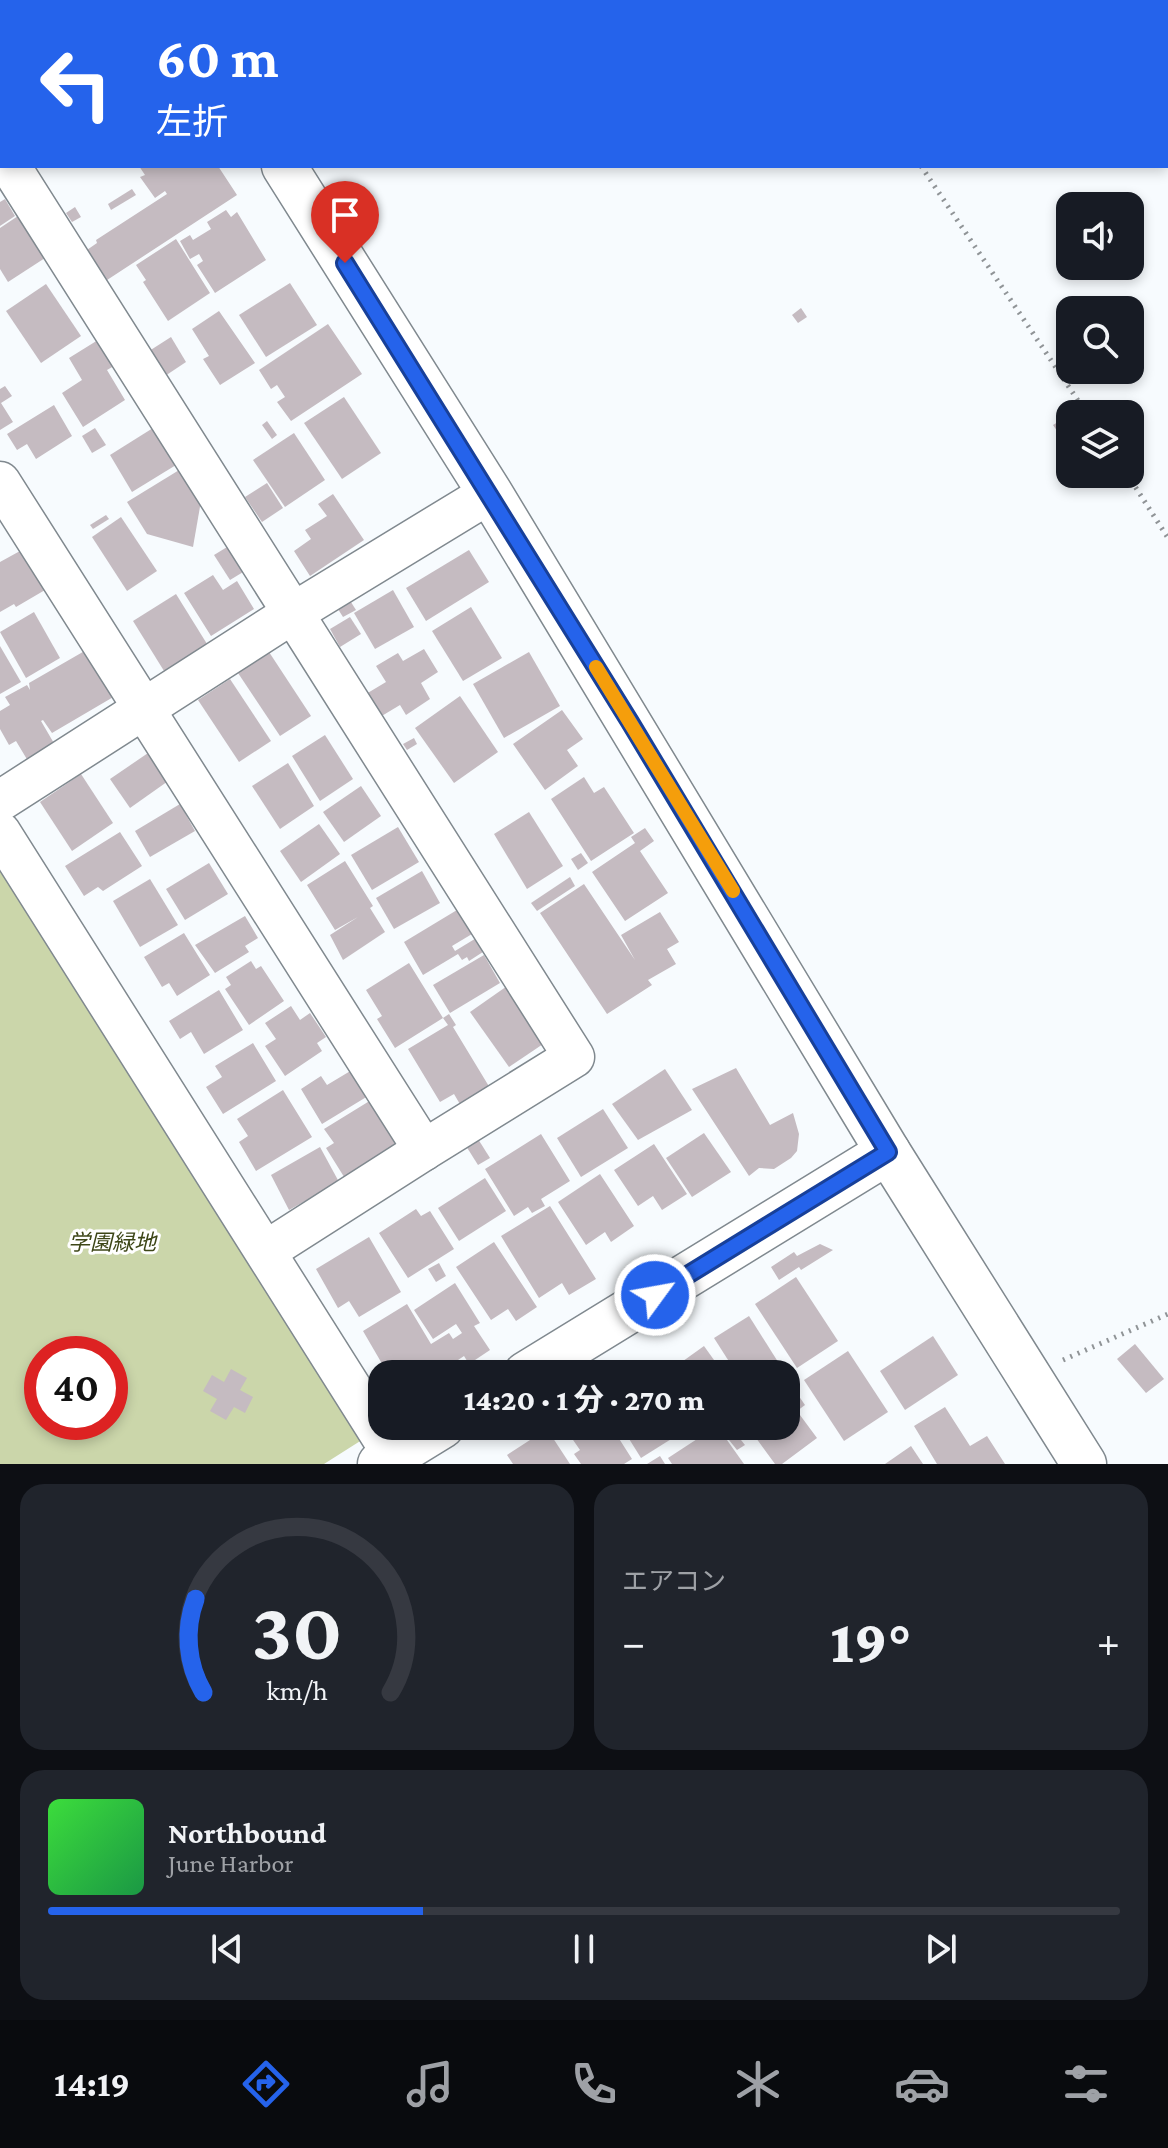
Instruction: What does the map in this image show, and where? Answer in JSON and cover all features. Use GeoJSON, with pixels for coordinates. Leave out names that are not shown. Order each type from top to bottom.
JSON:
{"type":"FeatureCollection","features":[{"type":"Feature","properties":{"kind":"street"},"geometry":{"type":"LineString","coordinates":[[11,168],[574,1057],[266,1251]]}},
{"type":"Feature","properties":{"kind":"street"},"geometry":{"type":"LineString","coordinates":[[285,168],[490,493],[888,1152],[1084,1464]]}},
{"type":"Feature","properties":{"kind":"street"},"geometry":{"type":"LineString","coordinates":[[0,482],[424,1150]]}},
{"type":"Feature","properties":{"kind":"street"},"geometry":{"type":"LineString","coordinates":[[0,801],[293,613],[490,493]]}},
{"type":"Feature","properties":{"kind":"street"},"geometry":{"type":"LineString","coordinates":[[0,832],[266,1251],[391,1461],[422,1440]]}},
{"type":"Feature","properties":{"kind":"street"},"geometry":{"type":"LineString","coordinates":[[549,1360],[888,1152]]}},
{"type":"Feature","properties":{"kind":"path"},"geometry":{"type":"LineString","coordinates":[[922,168],[1078,400]]}},
{"type":"Feature","properties":{"kind":"path"},"geometry":{"type":"LineString","coordinates":[[1136,488],[1168,538]]}},
{"type":"Feature","properties":{"kind":"path"},"geometry":{"type":"LineString","coordinates":[[1028,1376],[1168,1314]]}},
{"type":"Feature","properties":{"kind":"green space","name":"学園緑地"},"geometry":{"type":"Polygon","coordinates":[[[0,859],[365,1438],[324,1464],[0,1464],[0,859]]]}},
{"type":"Feature","properties":{"kind":"building"},"geometry":{"type":"Polygon","coordinates":[[[140,168],[219,168],[237,195],[104,282],[84,252],[97,243],[96,240],[167,194],[165,191],[155,198],[140,177],[145,175],[140,168]]]}},
{"type":"Feature","properties":{"kind":"building"},"geometry":{"type":"Polygon","coordinates":[[[132,189],[136,195],[111,210],[108,204],[132,189]]]}},
{"type":"Feature","properties":{"kind":"building"},"geometry":{"type":"Polygon","coordinates":[[[5,199],[15,216],[0,226],[0,202],[5,199]]]}},
{"type":"Feature","properties":{"kind":"building"},"geometry":{"type":"Polygon","coordinates":[[[75,207],[81,217],[72,222],[66,213],[75,207]]]}},
{"type":"Feature","properties":{"kind":"building"},"geometry":{"type":"Polygon","coordinates":[[[226,210],[231,217],[237,212],[266,260],[215,293],[197,265],[203,261],[199,254],[190,259],[180,241],[190,235],[193,240],[211,229],[207,222],[226,210]]]}},
{"type":"Feature","properties":{"kind":"building"},"geometry":{"type":"Polygon","coordinates":[[[18,216],[45,258],[8,282],[0,269],[0,228],[18,216]]]}},
{"type":"Feature","properties":{"kind":"building"},"geometry":{"type":"Polygon","coordinates":[[[176,239],[210,293],[168,321],[136,265],[176,239]]]}},
{"type":"Feature","properties":{"kind":"building"},"geometry":{"type":"Polygon","coordinates":[[[290,283],[317,325],[266,357],[239,315],[290,283]]]}},
{"type":"Feature","properties":{"kind":"building"},"geometry":{"type":"Polygon","coordinates":[[[46,284],[81,336],[41,363],[6,311],[46,284]]]}},
{"type":"Feature","properties":{"kind":"building"},"geometry":{"type":"Polygon","coordinates":[[[801,308],[807,317],[798,323],[792,315],[801,308]]]}},
{"type":"Feature","properties":{"kind":"building"},"geometry":{"type":"Polygon","coordinates":[[[219,311],[255,363],[220,385],[203,359],[209,356],[192,329],[219,311]]]}},
{"type":"Feature","properties":{"kind":"building"},"geometry":{"type":"Polygon","coordinates":[[[328,324],[362,374],[291,421],[277,402],[285,397],[277,385],[271,389],[259,370],[328,324]]]}},
{"type":"Feature","properties":{"kind":"building"},"geometry":{"type":"Polygon","coordinates":[[[171,337],[186,362],[162,378],[146,353],[171,337]]]}},
{"type":"Feature","properties":{"kind":"building"},"geometry":{"type":"Polygon","coordinates":[[[98,340],[114,366],[107,370],[125,400],[83,427],[62,393],[82,380],[69,358],[98,340]]]}},
{"type":"Feature","properties":{"kind":"building"},"geometry":{"type":"Polygon","coordinates":[[[5,386],[12,396],[1,403],[13,422],[0,430],[0,389],[5,386]]]}},
{"type":"Feature","properties":{"kind":"building"},"geometry":{"type":"Polygon","coordinates":[[[344,397],[381,453],[342,479],[304,423],[344,397]]]}},
{"type":"Feature","properties":{"kind":"building"},"geometry":{"type":"Polygon","coordinates":[[[54,405],[72,436],[36,459],[27,444],[17,450],[7,434],[54,405]]]}},
{"type":"Feature","properties":{"kind":"building"},"geometry":{"type":"Polygon","coordinates":[[[267,421],[277,435],[272,439],[262,425],[267,421]]]}},
{"type":"Feature","properties":{"kind":"building"},"geometry":{"type":"Polygon","coordinates":[[[95,428],[106,445],[92,453],[82,436],[95,428]]]}},
{"type":"Feature","properties":{"kind":"building"},"geometry":{"type":"Polygon","coordinates":[[[153,428],[176,465],[132,492],[110,455],[153,428]]]}},
{"type":"Feature","properties":{"kind":"building"},"geometry":{"type":"Polygon","coordinates":[[[294,433],[325,480],[285,507],[253,460],[294,433]]]}},
{"type":"Feature","properties":{"kind":"building"},"geometry":{"type":"Polygon","coordinates":[[[189,464],[201,501],[193,547],[147,534],[127,502],[189,464]]]}},
{"type":"Feature","properties":{"kind":"building"},"geometry":{"type":"Polygon","coordinates":[[[267,483],[283,508],[262,522],[245,497],[267,483]]]}},
{"type":"Feature","properties":{"kind":"building"},"geometry":{"type":"Polygon","coordinates":[[[333,494],[364,540],[310,576],[294,551],[311,539],[305,530],[327,516],[318,504],[333,494]]]}},
{"type":"Feature","properties":{"kind":"building"},"geometry":{"type":"Polygon","coordinates":[[[106,515],[109,519],[93,529],[90,525],[106,515]]]}},
{"type":"Feature","properties":{"kind":"building"},"geometry":{"type":"Polygon","coordinates":[[[121,517],[157,571],[127,591],[92,537],[121,517]]]}},
{"type":"Feature","properties":{"kind":"building"},"geometry":{"type":"Polygon","coordinates":[[[237,541],[253,566],[230,580],[214,555],[237,541]]]}},
{"type":"Feature","properties":{"kind":"building"},"geometry":{"type":"Polygon","coordinates":[[[469,550],[489,582],[426,621],[406,588],[469,550]]]}},
{"type":"Feature","properties":{"kind":"building"},"geometry":{"type":"Polygon","coordinates":[[[20,551],[45,590],[16,607],[14,604],[0,612],[0,562],[20,551]]]}},
{"type":"Feature","properties":{"kind":"building"},"geometry":{"type":"Polygon","coordinates":[[[213,575],[223,590],[237,581],[254,609],[211,636],[184,593],[213,575]]]}},
{"type":"Feature","properties":{"kind":"building"},"geometry":{"type":"Polygon","coordinates":[[[393,590],[414,627],[375,649],[354,613],[393,590]]]}},
{"type":"Feature","properties":{"kind":"building"},"geometry":{"type":"Polygon","coordinates":[[[176,594],[212,652],[169,679],[133,621],[176,594]]]}},
{"type":"Feature","properties":{"kind":"building"},"geometry":{"type":"Polygon","coordinates":[[[349,599],[356,610],[343,617],[336,606],[349,599]]]}},
{"type":"Feature","properties":{"kind":"building"},"geometry":{"type":"Polygon","coordinates":[[[471,607],[502,658],[463,681],[432,631],[471,607]]]}},
{"type":"Feature","properties":{"kind":"building"},"geometry":{"type":"Polygon","coordinates":[[[34,612],[60,658],[26,678],[0,632],[34,612]]]}},
{"type":"Feature","properties":{"kind":"building"},"geometry":{"type":"Polygon","coordinates":[[[350,617],[361,634],[340,647],[330,629],[350,617]]]}},
{"type":"Feature","properties":{"kind":"building"},"geometry":{"type":"Polygon","coordinates":[[[0,646],[21,682],[0,694],[0,646]]]}},
{"type":"Feature","properties":{"kind":"building"},"geometry":{"type":"Polygon","coordinates":[[[88,649],[115,696],[52,733],[41,721],[55,745],[28,761],[16,741],[9,745],[0,729],[0,711],[10,705],[5,697],[27,685],[30,690],[29,683],[88,649]]]}},
{"type":"Feature","properties":{"kind":"building"},"geometry":{"type":"Polygon","coordinates":[[[424,649],[438,672],[421,683],[430,699],[406,715],[400,705],[380,717],[366,694],[386,682],[376,666],[398,653],[403,661],[424,649]]]}},
{"type":"Feature","properties":{"kind":"building"},"geometry":{"type":"Polygon","coordinates":[[[269,652],[311,716],[280,736],[238,673],[269,652]]]}},
{"type":"Feature","properties":{"kind":"building"},"geometry":{"type":"Polygon","coordinates":[[[529,652],[560,706],[504,738],[473,684],[529,652]]]}},
{"type":"Feature","properties":{"kind":"building"},"geometry":{"type":"Polygon","coordinates":[[[230,679],[271,741],[239,762],[198,700],[230,679]]]}},
{"type":"Feature","properties":{"kind":"building"},"geometry":{"type":"Polygon","coordinates":[[[460,696],[498,752],[454,783],[415,728],[460,696]]]}},
{"type":"Feature","properties":{"kind":"building"},"geometry":{"type":"Polygon","coordinates":[[[562,710],[583,739],[567,750],[578,766],[545,790],[513,744],[562,710]]]}},
{"type":"Feature","properties":{"kind":"building"},"geometry":{"type":"Polygon","coordinates":[[[325,735],[353,779],[320,801],[292,756],[325,735]]]}},
{"type":"Feature","properties":{"kind":"building"},"geometry":{"type":"Polygon","coordinates":[[[414,738],[417,744],[407,750],[403,744],[414,738]]]}},
{"type":"Feature","properties":{"kind":"building"},"geometry":{"type":"Polygon","coordinates":[[[151,751],[171,779],[130,808],[110,779],[151,751]]]}},
{"type":"Feature","properties":{"kind":"building"},"geometry":{"type":"Polygon","coordinates":[[[288,763],[314,806],[280,829],[252,786],[288,763]]]}},
{"type":"Feature","properties":{"kind":"building"},"geometry":{"type":"Polygon","coordinates":[[[81,774],[113,823],[72,851],[40,802],[81,774]]]}},
{"type":"Feature","properties":{"kind":"building"},"geometry":{"type":"Polygon","coordinates":[[[584,777],[594,793],[604,787],[634,833],[591,861],[551,799],[584,777]]]}},
{"type":"Feature","properties":{"kind":"building"},"geometry":{"type":"Polygon","coordinates":[[[361,786],[381,816],[344,842],[323,812],[361,786]]]}},
{"type":"Feature","properties":{"kind":"building"},"geometry":{"type":"Polygon","coordinates":[[[180,804],[195,831],[150,857],[135,831],[180,804]]]}},
{"type":"Feature","properties":{"kind":"building"},"geometry":{"type":"Polygon","coordinates":[[[529,812],[563,866],[527,889],[494,834],[529,812]]]}},
{"type":"Feature","properties":{"kind":"building"},"geometry":{"type":"Polygon","coordinates":[[[319,824],[340,854],[301,882],[280,851],[319,824]]]}},
{"type":"Feature","properties":{"kind":"building"},"geometry":{"type":"Polygon","coordinates":[[[398,827],[419,862],[372,890],[351,855],[398,827]]]}},
{"type":"Feature","properties":{"kind":"building"},"geometry":{"type":"Polygon","coordinates":[[[645,828],[654,841],[640,851],[668,893],[625,921],[592,872],[635,843],[631,837],[645,828]]]}},
{"type":"Feature","properties":{"kind":"building"},"geometry":{"type":"Polygon","coordinates":[[[120,832],[142,866],[103,891],[98,887],[84,896],[65,866],[120,832]]]}},
{"type":"Feature","properties":{"kind":"building"},"geometry":{"type":"Polygon","coordinates":[[[581,853],[588,863],[578,870],[571,859],[581,853]]]}},
{"type":"Feature","properties":{"kind":"building"},"geometry":{"type":"Polygon","coordinates":[[[345,861],[385,932],[343,960],[330,935],[358,917],[335,930],[307,885],[345,861]]]}},
{"type":"Feature","properties":{"kind":"building"},"geometry":{"type":"Polygon","coordinates":[[[209,863],[228,894],[185,920],[166,889],[209,863]]]}},
{"type":"Feature","properties":{"kind":"building"},"geometry":{"type":"Polygon","coordinates":[[[422,871],[440,903],[394,929],[376,898],[422,871]]]}},
{"type":"Feature","properties":{"kind":"building"},"geometry":{"type":"Polygon","coordinates":[[[570,877],[575,886],[537,911],[531,903],[570,877]]]}},
{"type":"Feature","properties":{"kind":"building"},"geometry":{"type":"Polygon","coordinates":[[[150,879],[178,925],[140,947],[113,901],[150,879]]]}},
{"type":"Feature","properties":{"kind":"building"},"geometry":{"type":"Polygon","coordinates":[[[584,884],[635,960],[621,935],[660,912],[679,942],[667,949],[676,964],[648,980],[652,985],[607,1014],[540,913],[584,884]]]}},
{"type":"Feature","properties":{"kind":"building"},"geometry":{"type":"Polygon","coordinates":[[[457,910],[472,934],[452,946],[455,951],[478,937],[486,950],[469,961],[467,957],[462,960],[458,954],[423,975],[404,942],[457,910]]]}},
{"type":"Feature","properties":{"kind":"building"},"geometry":{"type":"Polygon","coordinates":[[[245,916],[258,938],[245,946],[249,952],[215,973],[195,945],[245,916]]]}},
{"type":"Feature","properties":{"kind":"building"},"geometry":{"type":"Polygon","coordinates":[[[184,933],[210,975],[177,996],[169,983],[162,987],[144,957],[184,933]]]}},
{"type":"Feature","properties":{"kind":"building"},"geometry":{"type":"Polygon","coordinates":[[[484,955],[500,983],[450,1013],[433,985],[484,955]]]}},
{"type":"Feature","properties":{"kind":"building"},"geometry":{"type":"Polygon","coordinates":[[[251,961],[256,969],[261,966],[284,1001],[249,1025],[225,989],[231,985],[226,977],[251,961]]]}},
{"type":"Feature","properties":{"kind":"building"},"geometry":{"type":"Polygon","coordinates":[[[409,963],[443,1018],[395,1048],[377,1019],[382,1016],[366,990],[409,963]]]}},
{"type":"Feature","properties":{"kind":"building"},"geometry":{"type":"Polygon","coordinates":[[[513,982],[552,1038],[509,1067],[470,1012],[513,982]]]}},
{"type":"Feature","properties":{"kind":"building"},"geometry":{"type":"Polygon","coordinates":[[[219,990],[243,1030],[204,1054],[191,1032],[180,1039],[169,1021],[219,990]]]}},
{"type":"Feature","properties":{"kind":"building"},"geometry":{"type":"Polygon","coordinates":[[[291,1006],[300,1020],[310,1013],[326,1037],[317,1043],[322,1051],[285,1076],[265,1046],[276,1039],[265,1023],[291,1006]]]}},
{"type":"Feature","properties":{"kind":"building"},"geometry":{"type":"Polygon","coordinates":[[[449,1014],[456,1025],[453,1027],[493,1093],[464,1111],[454,1094],[440,1102],[408,1049],[448,1025],[443,1018],[449,1014]]]}},
{"type":"Feature","properties":{"kind":"building"},"geometry":{"type":"Polygon","coordinates":[[[253,1043],[276,1081],[223,1114],[206,1087],[222,1077],[215,1066],[253,1043]]]}},
{"type":"Feature","properties":{"kind":"building"},"geometry":{"type":"Polygon","coordinates":[[[736,1068],[770,1125],[793,1113],[799,1134],[797,1151],[791,1158],[774,1169],[759,1168],[749,1176],[692,1089],[736,1068]]]}},
{"type":"Feature","properties":{"kind":"building"},"geometry":{"type":"Polygon","coordinates":[[[665,1069],[692,1110],[638,1140],[612,1104],[665,1069]]]}},
{"type":"Feature","properties":{"kind":"building"},"geometry":{"type":"Polygon","coordinates":[[[352,1070],[368,1096],[322,1124],[301,1089],[321,1076],[327,1085],[352,1070]]]}},
{"type":"Feature","properties":{"kind":"building"},"geometry":{"type":"Polygon","coordinates":[[[283,1090],[312,1137],[256,1171],[239,1142],[248,1136],[237,1119],[283,1090]]]}},
{"type":"Feature","properties":{"kind":"building"},"geometry":{"type":"Polygon","coordinates":[[[376,1097],[405,1144],[346,1180],[326,1148],[334,1143],[324,1129],[376,1097]]]}},
{"type":"Feature","properties":{"kind":"building"},"geometry":{"type":"Polygon","coordinates":[[[603,1109],[628,1148],[581,1177],[557,1138],[603,1109]]]}},
{"type":"Feature","properties":{"kind":"building"},"geometry":{"type":"Polygon","coordinates":[[[704,1133],[731,1172],[692,1197],[666,1158],[704,1133]]]}},
{"type":"Feature","properties":{"kind":"building"},"geometry":{"type":"Polygon","coordinates":[[[541,1134],[570,1181],[541,1199],[545,1206],[532,1213],[528,1207],[514,1216],[485,1169],[541,1134]]]}},
{"type":"Feature","properties":{"kind":"building"},"geometry":{"type":"Polygon","coordinates":[[[478,1139],[490,1158],[478,1165],[466,1146],[478,1139]]]}},
{"type":"Feature","properties":{"kind":"building"},"geometry":{"type":"Polygon","coordinates":[[[654,1144],[687,1194],[662,1210],[653,1196],[638,1206],[614,1170],[654,1144]]]}},
{"type":"Feature","properties":{"kind":"building"},"geometry":{"type":"Polygon","coordinates":[[[320,1147],[339,1182],[289,1210],[271,1175],[320,1147]]]}},
{"type":"Feature","properties":{"kind":"building"},"geometry":{"type":"Polygon","coordinates":[[[600,1174],[634,1226],[611,1242],[605,1232],[586,1245],[558,1202],[600,1174]]]}},
{"type":"Feature","properties":{"kind":"building"},"geometry":{"type":"Polygon","coordinates":[[[485,1178],[506,1211],[459,1241],[438,1208],[485,1178]]]}},
{"type":"Feature","properties":{"kind":"building"},"geometry":{"type":"Polygon","coordinates":[[[550,1206],[596,1279],[569,1295],[562,1283],[539,1298],[501,1236],[550,1206]]]}},
{"type":"Feature","properties":{"kind":"building"},"geometry":{"type":"Polygon","coordinates":[[[416,1209],[421,1216],[430,1211],[454,1249],[408,1278],[379,1233],[416,1209]]]}},
{"type":"Feature","properties":{"kind":"building"},"geometry":{"type":"Polygon","coordinates":[[[369,1237],[401,1292],[359,1317],[349,1301],[338,1308],[316,1269],[369,1237]]]}},
{"type":"Feature","properties":{"kind":"building"},"geometry":{"type":"Polygon","coordinates":[[[494,1242],[537,1307],[516,1321],[508,1309],[491,1320],[456,1267],[494,1242]]]}},
{"type":"Feature","properties":{"kind":"building"},"geometry":{"type":"Polygon","coordinates":[[[820,1244],[833,1250],[779,1280],[771,1267],[794,1252],[797,1256],[820,1244]]]}},
{"type":"Feature","properties":{"kind":"building"},"geometry":{"type":"Polygon","coordinates":[[[439,1263],[446,1276],[436,1282],[428,1269],[439,1263]]]}},
{"type":"Feature","properties":{"kind":"building"},"geometry":{"type":"Polygon","coordinates":[[[796,1277],[838,1341],[800,1366],[800,1360],[792,1360],[755,1304],[796,1277]]]}},
{"type":"Feature","properties":{"kind":"building"},"geometry":{"type":"Polygon","coordinates":[[[455,1283],[480,1323],[474,1326],[490,1350],[475,1360],[466,1360],[464,1356],[458,1360],[380,1360],[363,1331],[407,1304],[431,1344],[449,1333],[453,1339],[462,1333],[456,1324],[433,1339],[414,1310],[455,1283]]]}},
{"type":"Feature","properties":{"kind":"building"},"geometry":{"type":"Polygon","coordinates":[[[749,1316],[777,1360],[728,1360],[714,1338],[749,1316]]]}},
{"type":"Feature","properties":{"kind":"building"},"geometry":{"type":"Polygon","coordinates":[[[933,1336],[958,1375],[905,1410],[880,1371],[933,1336]]]}},
{"type":"Feature","properties":{"kind":"building"},"geometry":{"type":"Polygon","coordinates":[[[1135,1344],[1164,1379],[1146,1393],[1117,1359],[1135,1344]]]}},
{"type":"Feature","properties":{"kind":"building"},"geometry":{"type":"Polygon","coordinates":[[[704,1346],[714,1360],[684,1360],[704,1346]]]}},
{"type":"Feature","properties":{"kind":"building"},"geometry":{"type":"Polygon","coordinates":[[[848,1351],[888,1412],[844,1441],[804,1380],[848,1351]]]}},
{"type":"Feature","properties":{"kind":"building"},"geometry":{"type":"Polygon","coordinates":[[[231,1369],[247,1378],[240,1390],[253,1397],[245,1413],[234,1407],[226,1420],[210,1411],[217,1399],[203,1391],[212,1375],[224,1382],[231,1369]]]}},
{"type":"Feature","properties":{"kind":"building"},"geometry":{"type":"Polygon","coordinates":[[[945,1407],[970,1446],[987,1436],[1005,1464],[937,1464],[914,1426],[945,1407]]]}},
{"type":"Feature","properties":{"kind":"building"},"geometry":{"type":"Polygon","coordinates":[[[800,1415],[817,1438],[782,1464],[775,1464],[758,1440],[800,1440],[800,1415]]]}},
{"type":"Feature","properties":{"kind":"building"},"geometry":{"type":"Polygon","coordinates":[[[530,1440],[554,1440],[570,1464],[513,1464],[507,1455],[530,1440]]]}},
{"type":"Feature","properties":{"kind":"building"},"geometry":{"type":"Polygon","coordinates":[[[573,1440],[620,1440],[632,1459],[624,1464],[581,1464],[574,1454],[580,1450],[573,1440]]]}},
{"type":"Feature","properties":{"kind":"building"},"geometry":{"type":"Polygon","coordinates":[[[630,1440],[670,1440],[641,1458],[630,1440]]]}},
{"type":"Feature","properties":{"kind":"building"},"geometry":{"type":"Polygon","coordinates":[[[696,1440],[727,1440],[744,1464],[672,1464],[668,1458],[696,1440]]]}},
{"type":"Feature","properties":{"kind":"building"},"geometry":{"type":"Polygon","coordinates":[[[729,1440],[741,1440],[745,1445],[737,1450],[729,1440]]]}},
{"type":"Feature","properties":{"kind":"building"},"geometry":{"type":"Polygon","coordinates":[[[911,1446],[923,1464],[885,1464],[911,1446]]]}},
{"type":"Feature","properties":{"kind":"building"},"geometry":{"type":"Polygon","coordinates":[[[660,1456],[665,1464],[647,1464],[660,1456]]]}},
{"type":"Feature","properties":{"kind":"slow traffic"},"geometry":{"type":"LineString","coordinates":[[596,667],[733,891]]}},
{"type":"Feature","properties":{"kind":"route"},"geometry":{"type":"LineString","coordinates":[[345,263],[677,798],[888,1152],[655,1295]]}}]}
